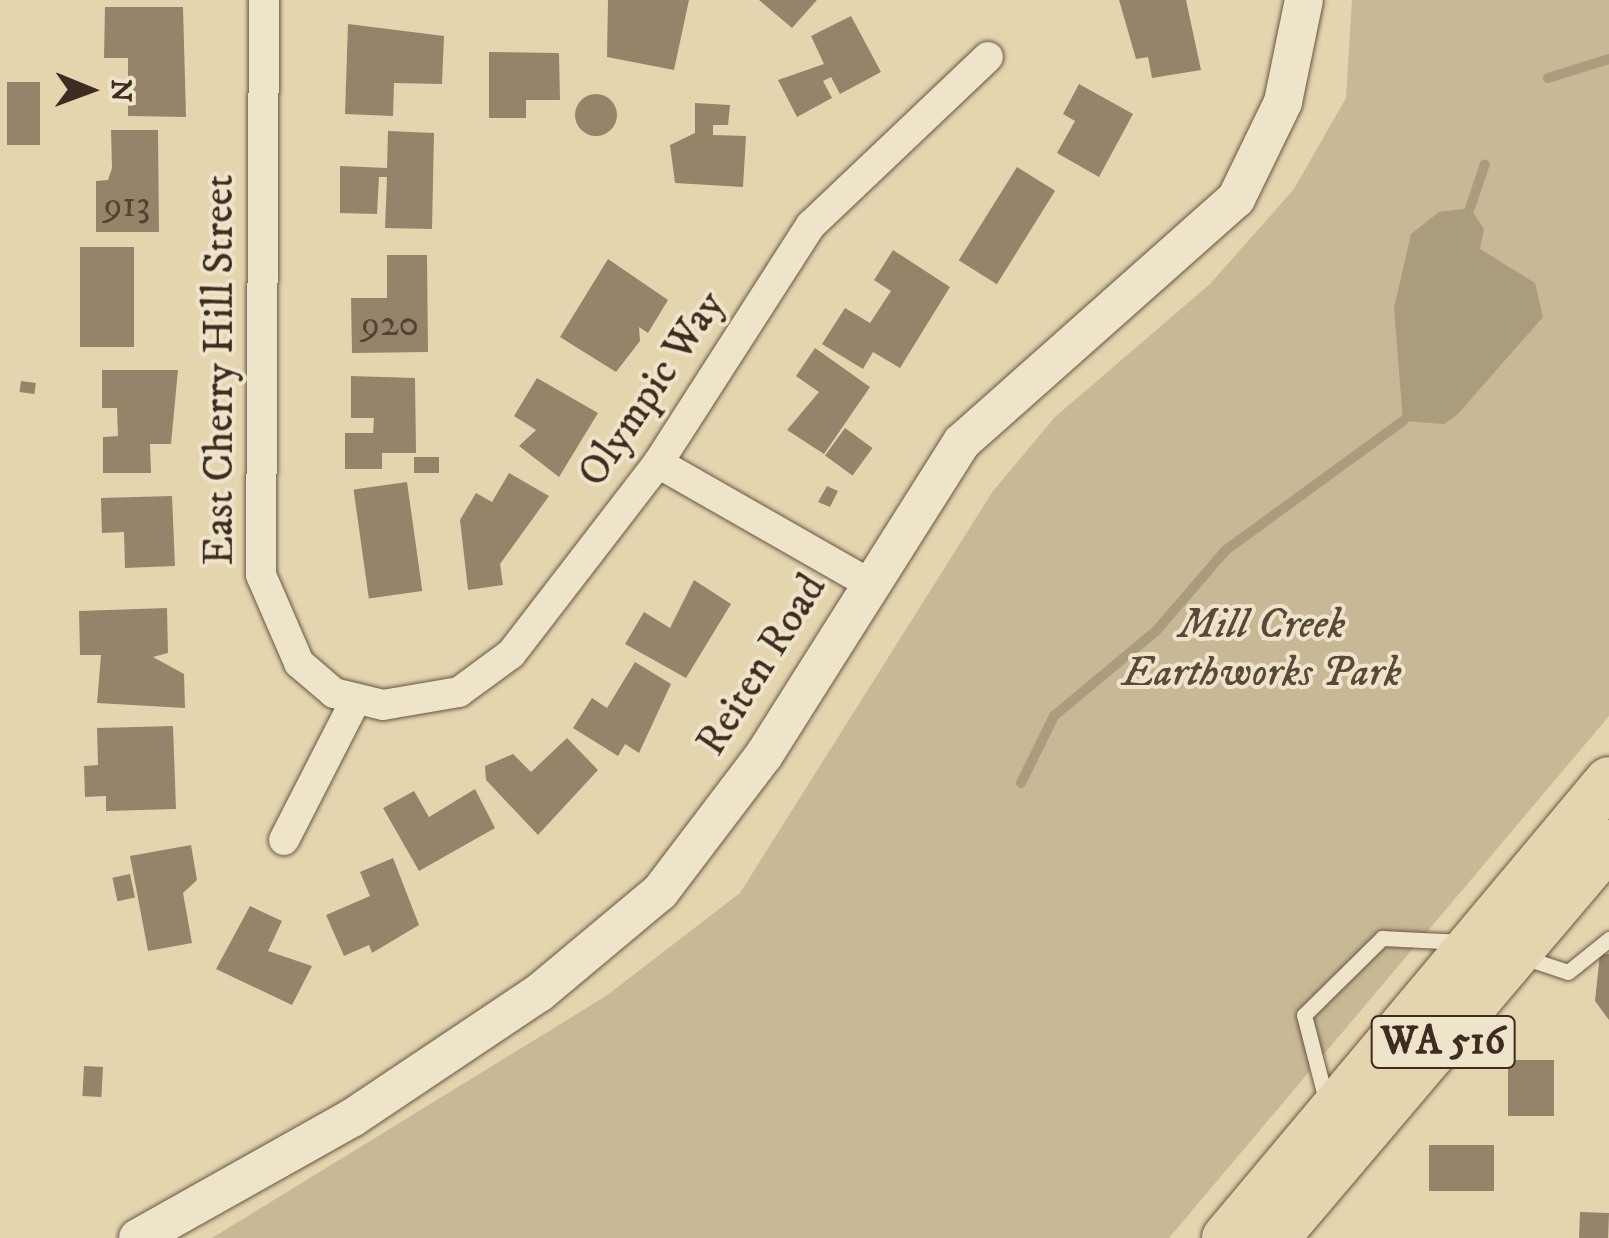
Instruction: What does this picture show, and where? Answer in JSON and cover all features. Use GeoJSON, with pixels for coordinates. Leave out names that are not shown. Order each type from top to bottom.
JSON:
{"type":"FeatureCollection","features":[{"type":"Feature","properties":{"kind":"main road","name":"WA 516"},"geometry":{"type":"LineString","coordinates":[[1275,1238],[1497,949],[1609,781]]}},
{"type":"Feature","properties":{"kind":"main road","name":"WA 516"},"geometry":{"type":"LineString","coordinates":[[1226,1238],[1331,1118],[1497,949],[1605,856]]}},
{"type":"Feature","properties":{"kind":"street","name":"East Cherry Hill Street"},"geometry":{"type":"LineString","coordinates":[[264,0],[261,575],[300,662],[355,701]]}},
{"type":"Feature","properties":{"kind":"street","name":"Reiten Road"},"geometry":{"type":"LineString","coordinates":[[138,1238],[352,1118],[539,994],[660,892],[764,755],[866,582],[962,442],[1236,199],[1283,102],[1304,0]]}},
{"type":"Feature","properties":{"kind":"street","name":"Olympic Way"},"geometry":{"type":"LineString","coordinates":[[355,701],[435,700],[495,670],[658,463],[811,225],[988,58]]}},
{"type":"Feature","properties":{"kind":"street"},"geometry":{"type":"LineString","coordinates":[[658,463],[866,582]]}},
{"type":"Feature","properties":{"kind":"street"},"geometry":{"type":"LineString","coordinates":[[284,840],[355,701]]}},
{"type":"Feature","properties":{"kind":"lane"},"geometry":{"type":"LineString","coordinates":[[1331,1118],[1304,1015],[1382,938],[1497,949],[1568,972],[1609,939]]}},
{"type":"Feature","properties":{"kind":"green space","name":"Mill Creek Earthworks Park"},"geometry":{"type":"Polygon","coordinates":[[[1352,0],[1609,0],[1609,716],[1169,1238],[212,1238],[606,996],[740,893],[993,491],[1055,417],[1210,284],[1294,189],[1346,98],[1352,0]]]}},
{"type":"Feature","properties":{"kind":"shaded area"},"geometry":{"type":"Polygon","coordinates":[[[1470,208],[1484,229],[1480,249],[1535,283],[1543,317],[1457,415],[1444,424],[1403,421],[1394,308],[1411,234],[1439,212],[1470,208]]]}},
{"type":"Feature","properties":{"kind":"building"},"geometry":{"type":"Polygon","coordinates":[[[608,0],[689,0],[674,70],[607,57],[608,0]]]}},
{"type":"Feature","properties":{"kind":"building"},"geometry":{"type":"Polygon","coordinates":[[[759,0],[817,0],[792,28],[759,0]]]}},
{"type":"Feature","properties":{"kind":"building"},"geometry":{"type":"Polygon","coordinates":[[[1119,0],[1186,0],[1201,70],[1152,78],[1148,57],[1136,59],[1119,0]]]}},
{"type":"Feature","properties":{"kind":"building"},"geometry":{"type":"Polygon","coordinates":[[[105,7],[183,7],[186,117],[128,116],[128,58],[104,58],[105,7]]]}},
{"type":"Feature","properties":{"kind":"building"},"geometry":{"type":"Polygon","coordinates":[[[851,16],[881,72],[840,94],[831,77],[823,81],[832,98],[797,117],[778,80],[824,64],[811,36],[851,16]]]}},
{"type":"Feature","properties":{"kind":"building"},"geometry":{"type":"Polygon","coordinates":[[[348,24],[444,36],[442,84],[394,83],[393,116],[345,114],[348,24]]]}},
{"type":"Feature","properties":{"kind":"building"},"geometry":{"type":"Polygon","coordinates":[[[489,52],[559,53],[560,100],[526,100],[526,118],[489,118],[489,52]]]}},
{"type":"Feature","properties":{"kind":"building"},"geometry":{"type":"Polygon","coordinates":[[[7,82],[40,82],[40,145],[7,145],[7,82]]]}},
{"type":"Feature","properties":{"kind":"building"},"geometry":{"type":"Polygon","coordinates":[[[1079,84],[1133,114],[1099,177],[1057,153],[1075,121],[1063,114],[1079,84]]]}},
{"type":"Feature","properties":{"kind":"building"},"geometry":{"type":"Polygon","coordinates":[[[596,94],[611,100],[617,115],[611,130],[596,136],[581,130],[575,115],[581,100],[596,94]]]}},
{"type":"Feature","properties":{"kind":"building"},"geometry":{"type":"Polygon","coordinates":[[[695,103],[730,105],[728,125],[713,125],[713,135],[746,136],[743,187],[675,183],[670,145],[695,133],[695,103]]]}},
{"type":"Feature","properties":{"kind":"building"},"geometry":{"type":"Polygon","coordinates":[[[111,130],[158,130],[159,232],[96,232],[96,181],[108,180],[112,168],[111,130]]]}},
{"type":"Feature","properties":{"kind":"building"},"geometry":{"type":"Polygon","coordinates":[[[388,131],[434,133],[432,229],[385,228],[387,177],[379,177],[377,214],[340,213],[340,166],[387,168],[388,131]]]}},
{"type":"Feature","properties":{"kind":"building"},"geometry":{"type":"Polygon","coordinates":[[[1017,167],[1055,191],[997,284],[959,260],[1017,167]]]}},
{"type":"Feature","properties":{"kind":"building"},"geometry":{"type":"Polygon","coordinates":[[[80,247],[134,247],[134,347],[80,347],[80,247]]]}},
{"type":"Feature","properties":{"kind":"building"},"geometry":{"type":"Polygon","coordinates":[[[893,250],[950,287],[900,368],[873,352],[863,369],[822,344],[845,308],[870,323],[891,291],[874,280],[893,250]]]}},
{"type":"Feature","properties":{"kind":"building"},"geometry":{"type":"Polygon","coordinates":[[[387,255],[427,255],[428,352],[352,353],[351,298],[387,298],[387,255]]]}},
{"type":"Feature","properties":{"kind":"building"},"geometry":{"type":"Polygon","coordinates":[[[608,259],[668,300],[648,333],[639,327],[640,341],[616,372],[560,337],[608,259]]]}},
{"type":"Feature","properties":{"kind":"building"},"geometry":{"type":"Polygon","coordinates":[[[815,348],[870,387],[824,454],[787,430],[819,392],[796,376],[815,348]]]}},
{"type":"Feature","properties":{"kind":"building"},"geometry":{"type":"Polygon","coordinates":[[[102,370],[178,370],[171,444],[150,444],[151,473],[103,473],[103,437],[118,436],[117,408],[102,408],[102,370]]]}},
{"type":"Feature","properties":{"kind":"building"},"geometry":{"type":"Polygon","coordinates":[[[351,376],[415,378],[416,453],[382,453],[382,469],[345,469],[345,433],[373,433],[374,418],[351,418],[351,376]]]}},
{"type":"Feature","properties":{"kind":"building"},"geometry":{"type":"Polygon","coordinates":[[[537,378],[598,413],[559,477],[519,446],[536,430],[514,416],[537,378]]]}},
{"type":"Feature","properties":{"kind":"building"},"geometry":{"type":"Polygon","coordinates":[[[21,381],[36,383],[34,394],[19,392],[21,381]]]}},
{"type":"Feature","properties":{"kind":"building"},"geometry":{"type":"Polygon","coordinates":[[[845,428],[873,448],[853,475],[825,456],[845,428]]]}},
{"type":"Feature","properties":{"kind":"building"},"geometry":{"type":"Polygon","coordinates":[[[414,457],[439,457],[439,473],[414,473],[414,457]]]}},
{"type":"Feature","properties":{"kind":"building"},"geometry":{"type":"Polygon","coordinates":[[[509,473],[549,496],[500,564],[503,585],[468,590],[460,520],[476,493],[492,502],[509,473]]]}},
{"type":"Feature","properties":{"kind":"building"},"geometry":{"type":"Polygon","coordinates":[[[407,482],[422,591],[369,598],[354,490],[407,482]]]}},
{"type":"Feature","properties":{"kind":"building"},"geometry":{"type":"Polygon","coordinates":[[[827,486],[838,491],[830,507],[818,502],[827,486]]]}},
{"type":"Feature","properties":{"kind":"building"},"geometry":{"type":"Polygon","coordinates":[[[172,496],[175,566],[125,568],[124,532],[102,533],[101,498],[172,496]]]}},
{"type":"Feature","properties":{"kind":"building"},"geometry":{"type":"Polygon","coordinates":[[[694,580],[731,604],[686,678],[625,644],[644,612],[670,628],[694,580]]]}},
{"type":"Feature","properties":{"kind":"building"},"geometry":{"type":"Polygon","coordinates":[[[167,608],[168,653],[153,657],[184,674],[185,708],[97,703],[101,655],[80,655],[79,611],[167,608]]]}},
{"type":"Feature","properties":{"kind":"building"},"geometry":{"type":"Polygon","coordinates":[[[635,662],[671,684],[639,753],[625,744],[618,756],[573,728],[592,698],[607,708],[635,662]]]}},
{"type":"Feature","properties":{"kind":"building"},"geometry":{"type":"Polygon","coordinates":[[[173,726],[176,809],[106,811],[106,796],[85,797],[84,766],[98,765],[97,728],[173,726]]]}},
{"type":"Feature","properties":{"kind":"building"},"geometry":{"type":"Polygon","coordinates":[[[567,738],[598,770],[538,835],[486,780],[485,766],[513,754],[531,772],[567,738]]]}},
{"type":"Feature","properties":{"kind":"building"},"geometry":{"type":"Polygon","coordinates":[[[475,789],[495,828],[419,871],[383,808],[414,791],[429,817],[475,789]]]}},
{"type":"Feature","properties":{"kind":"building"},"geometry":{"type":"Polygon","coordinates":[[[191,845],[197,880],[183,893],[192,943],[148,951],[130,856],[191,845]]]}},
{"type":"Feature","properties":{"kind":"building"},"geometry":{"type":"Polygon","coordinates":[[[393,858],[419,925],[372,953],[369,945],[344,956],[326,915],[370,896],[360,872],[393,858]]]}},
{"type":"Feature","properties":{"kind":"building"},"geometry":{"type":"Polygon","coordinates":[[[130,874],[135,897],[117,901],[112,878],[130,874]]]}},
{"type":"Feature","properties":{"kind":"building"},"geometry":{"type":"Polygon","coordinates":[[[250,906],[282,921],[268,951],[312,966],[292,1005],[216,969],[250,906]]]}},
{"type":"Feature","properties":{"kind":"building"},"geometry":{"type":"Polygon","coordinates":[[[1600,954],[1609,954],[1609,1020],[1595,1001],[1600,954]]]}},
{"type":"Feature","properties":{"kind":"building"},"geometry":{"type":"Polygon","coordinates":[[[1508,1060],[1554,1060],[1554,1116],[1508,1116],[1508,1060]]]}},
{"type":"Feature","properties":{"kind":"building"},"geometry":{"type":"Polygon","coordinates":[[[84,1066],[103,1067],[101,1097],[82,1096],[84,1066]]]}},
{"type":"Feature","properties":{"kind":"building"},"geometry":{"type":"Polygon","coordinates":[[[1429,1145],[1494,1145],[1494,1191],[1429,1191],[1429,1145]]]}},
{"type":"Feature","properties":{"kind":"building"},"geometry":{"type":"Polygon","coordinates":[[[1580,1212],[1609,1213],[1608,1238],[1579,1238],[1580,1212]]]}},
{"type":"Feature","properties":{"kind":"waterway"},"geometry":{"type":"LineString","coordinates":[[1548,78],[1609,59]]}},
{"type":"Feature","properties":{"kind":"waterway"},"geometry":{"type":"LineString","coordinates":[[1470,208],[1485,164]]}},
{"type":"Feature","properties":{"kind":"waterway"},"geometry":{"type":"LineString","coordinates":[[1021,783],[1054,716],[1156,631],[1226,550],[1403,421]]}}]}
